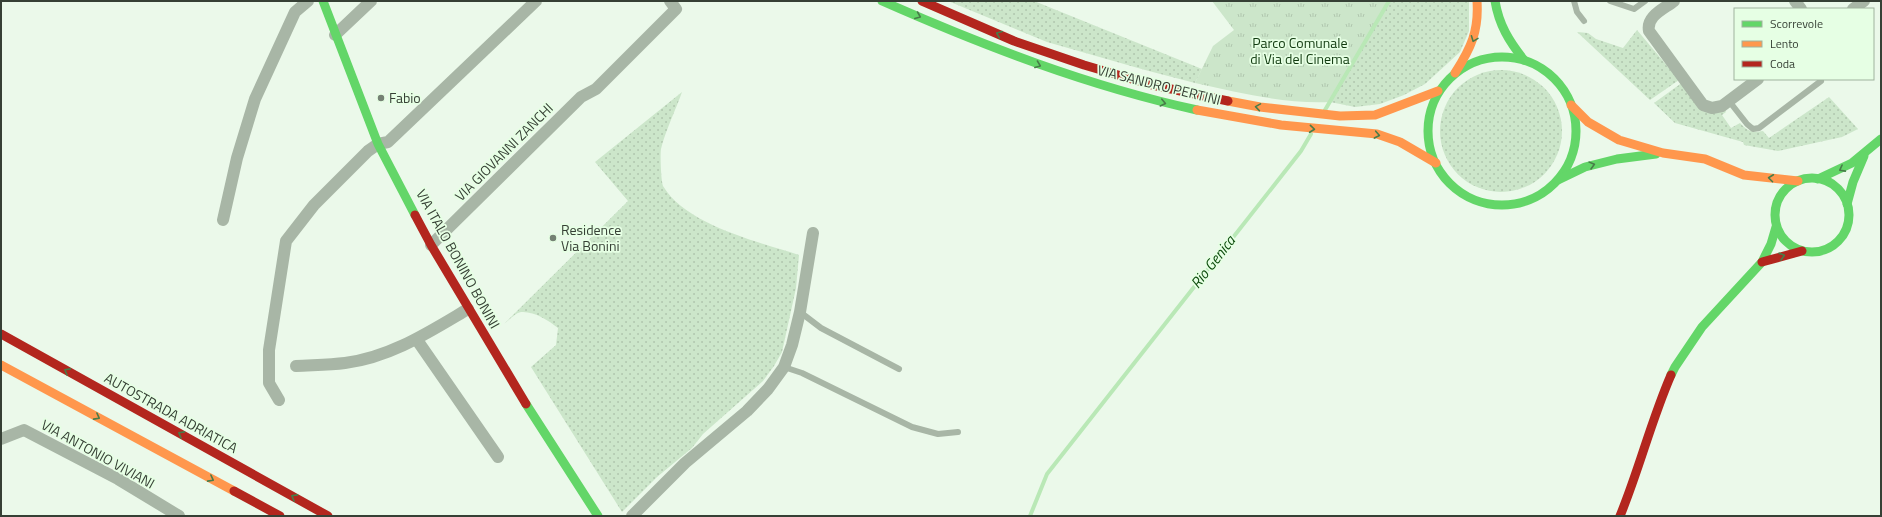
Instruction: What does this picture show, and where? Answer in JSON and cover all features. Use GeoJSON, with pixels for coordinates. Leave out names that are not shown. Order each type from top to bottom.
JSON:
{"type":"FeatureCollection","features":[{"type":"Feature","properties":{"kind":"main road","name":"VIA ITALO BONINO BONINI"},"geometry":{"type":"LineString","coordinates":[[323,1],[378,144],[430,245],[511,382],[598,516]]}},
{"type":"Feature","properties":{"kind":"main road","name":"VIA SANDRO PERTINI"},"geometry":{"type":"LineString","coordinates":[[882,1],[1000,50],[1064,74],[1140,97],[1247,121],[1338,132],[1378,134],[1417,150],[1436,163]]}},
{"type":"Feature","properties":{"kind":"main road","name":"VIA SANDRO PERTINI"},"geometry":{"type":"LineString","coordinates":[[922,1],[1014,40],[1107,72],[1152,85],[1205,97],[1297,112],[1340,116],[1375,115],[1438,91]]}},
{"type":"Feature","properties":{"kind":"main road"},"geometry":{"type":"LineString","coordinates":[[1477,1],[1479,15],[1476,37],[1455,73],[1438,91],[1430,111],[1427,132],[1431,154],[1455,189],[1474,200],[1496,205],[1518,203],[1539,195],[1556,181],[1585,167],[1610,160],[1663,153]]}},
{"type":"Feature","properties":{"kind":"main road"},"geometry":{"type":"LineString","coordinates":[[1495,1],[1498,20],[1504,37],[1524,60]]}},
{"type":"Feature","properties":{"kind":"main road"},"geometry":{"type":"LineString","coordinates":[[1455,73],[1476,61],[1500,57],[1524,60],[1544,70],[1560,85],[1571,104],[1588,122],[1620,140],[1663,153],[1705,159],[1744,175],[1798,181],[1818,179],[1840,171],[1864,156],[1881,139]]}},
{"type":"Feature","properties":{"kind":"main road"},"geometry":{"type":"LineString","coordinates":[[1556,181],[1568,164],[1575,145],[1576,124],[1571,104]]}},
{"type":"Feature","properties":{"kind":"main road"},"geometry":{"type":"LineString","coordinates":[[1847,204],[1864,156]]}},
{"type":"Feature","properties":{"kind":"main road"},"geometry":{"type":"LineString","coordinates":[[1744,175],[1755,184]]}},
{"type":"Feature","properties":{"kind":"main road"},"geometry":{"type":"LineString","coordinates":[[1762,262],[1802,251],[1819,252],[1835,244],[1841,238],[1848,222],[1847,204],[1843,195],[1836,187],[1818,179]]}},
{"type":"Feature","properties":{"kind":"main road"},"geometry":{"type":"LineString","coordinates":[[1620,516],[1633,484],[1660,401],[1675,367],[1702,327],[1762,262],[1771,244],[1776,227],[1775,208],[1783,192],[1798,181]]}},
{"type":"Feature","properties":{"kind":"main road"},"geometry":{"type":"LineString","coordinates":[[1769,199],[1775,208]]}},
{"type":"Feature","properties":{"kind":"main road"},"geometry":{"type":"LineString","coordinates":[[1776,227],[1783,240],[1789,245],[1802,251]]}},
{"type":"Feature","properties":{"kind":"main road","name":"AUTOSTRADA ADRIATICA"},"geometry":{"type":"LineString","coordinates":[[1,334],[328,516]]}},
{"type":"Feature","properties":{"kind":"main road"},"geometry":{"type":"LineString","coordinates":[[1,365],[280,516]]}},
{"type":"Feature","properties":{"kind":"street"},"geometry":{"type":"LineString","coordinates":[[223,220],[237,158],[255,99],[295,12],[308,1]]}},
{"type":"Feature","properties":{"kind":"street"},"geometry":{"type":"LineString","coordinates":[[335,35],[371,1]]}},
{"type":"Feature","properties":{"kind":"street"},"geometry":{"type":"LineString","coordinates":[[279,400],[269,383],[269,350],[286,241],[314,205],[368,151],[378,144],[388,142],[536,1]]}},
{"type":"Feature","properties":{"kind":"street","name":"VIA GIOVANNI ZANCHI"},"geometry":{"type":"LineString","coordinates":[[430,245],[581,96],[596,89],[676,9],[670,1]]}},
{"type":"Feature","properties":{"kind":"street"},"geometry":{"type":"LineString","coordinates":[[1674,1],[1650,18],[1648,25],[1649,31],[1703,105],[1712,108],[1722,106],[1757,80]]}},
{"type":"Feature","properties":{"kind":"street"},"geometry":{"type":"LineString","coordinates":[[1854,8],[1864,1]]}},
{"type":"Feature","properties":{"kind":"street"},"geometry":{"type":"LineString","coordinates":[[632,516],[685,463],[768,389],[784,367],[792,345],[800,312],[813,234]]}},
{"type":"Feature","properties":{"kind":"street"},"geometry":{"type":"LineString","coordinates":[[296,366],[345,363],[388,352],[417,340],[468,309]]}},
{"type":"Feature","properties":{"kind":"street"},"geometry":{"type":"LineString","coordinates":[[417,340],[498,457]]}},
{"type":"Feature","properties":{"kind":"street","name":"VIA ANTONIO VIVIANI"},"geometry":{"type":"LineString","coordinates":[[1,439],[24,430],[118,479],[179,516]]}},
{"type":"Feature","properties":{"kind":"lane"},"geometry":{"type":"LineString","coordinates":[[1574,1],[1577,12],[1584,21]]}},
{"type":"Feature","properties":{"kind":"lane"},"geometry":{"type":"LineString","coordinates":[[1610,1],[1634,10],[1645,1]]}},
{"type":"Feature","properties":{"kind":"lane"},"geometry":{"type":"LineString","coordinates":[[1729,101],[1746,124],[1753,129],[1759,128],[1821,81]]}},
{"type":"Feature","properties":{"kind":"lane"},"geometry":{"type":"LineString","coordinates":[[800,312],[821,328],[899,369]]}},
{"type":"Feature","properties":{"kind":"lane"},"geometry":{"type":"LineString","coordinates":[[784,367],[802,373],[912,427],[938,434],[958,432]]}},
{"type":"Feature","properties":{"kind":"green space"},"geometry":{"type":"Polygon","coordinates":[[[948,1],[1034,1],[1202,69],[1195,83],[1145,70],[1047,42],[948,1]]]}},
{"type":"Feature","properties":{"kind":"green space","name":"Parco Comunale di Via del Cinema"},"geometry":{"type":"Polygon","coordinates":[[[1212,1],[1389,1],[1330,102],[1313,102],[1279,100],[1195,83],[1213,46],[1234,30],[1212,1]]]}},
{"type":"Feature","properties":{"kind":"green space"},"geometry":{"type":"Polygon","coordinates":[[[1389,1],[1469,1],[1469,31],[1460,52],[1425,84],[1404,95],[1380,104],[1355,107],[1330,102],[1389,1]]]}},
{"type":"Feature","properties":{"kind":"green space"},"geometry":{"type":"Polygon","coordinates":[[[1637,30],[1679,80],[1650,100],[1577,32],[1588,33],[1596,39],[1623,48],[1637,30]]]}},
{"type":"Feature","properties":{"kind":"green space"},"geometry":{"type":"Polygon","coordinates":[[[1501,70],[1524,74],[1535,80],[1544,88],[1552,97],[1558,108],[1562,131],[1558,154],[1552,165],[1544,174],[1535,182],[1524,188],[1501,192],[1478,188],[1467,182],[1458,174],[1450,165],[1444,154],[1440,131],[1444,108],[1450,97],[1458,88],[1467,80],[1478,74],[1501,70]]]}},
{"type":"Feature","properties":{"kind":"green space"},"geometry":{"type":"Polygon","coordinates":[[[1683,82],[1702,108],[1724,108],[1726,112],[1722,115],[1731,128],[1740,123],[1750,131],[1763,131],[1769,138],[1829,97],[1858,129],[1842,137],[1778,151],[1744,145],[1743,142],[1675,123],[1654,103],[1683,82]]]}},
{"type":"Feature","properties":{"kind":"green space"},"geometry":{"type":"Polygon","coordinates":[[[682,92],[661,149],[663,186],[674,200],[706,222],[744,238],[799,255],[796,288],[782,352],[763,381],[703,434],[692,448],[657,477],[622,512],[531,367],[556,345],[558,328],[541,317],[526,312],[516,314],[503,325],[628,201],[595,162],[682,92]]]}},
{"type":"Feature","properties":{"kind":"waterway","name":"Rio Genica"},"geometry":{"type":"LineString","coordinates":[[1325,110],[1389,1]]}},
{"type":"Feature","properties":{"kind":"waterway","name":"Rio Genica"},"geometry":{"type":"LineString","coordinates":[[1030,516],[1047,474],[1301,151],[1311,134]]}},
{"type":"Feature","properties":{"kind":"traffic: fast"},"geometry":{"type":"LineString","coordinates":[[323,1],[378,144],[415,215]]}},
{"type":"Feature","properties":{"kind":"traffic: fast"},"geometry":{"type":"LineString","coordinates":[[882,1],[959,34],[1076,77],[1197,110]]}},
{"type":"Feature","properties":{"kind":"traffic: fast"},"geometry":{"type":"LineString","coordinates":[[1495,1],[1499,18],[1505,32],[1524,60]]}},
{"type":"Feature","properties":{"kind":"traffic: fast"},"geometry":{"type":"LineString","coordinates":[[1502,57],[1523,60],[1537,66],[1549,74],[1559,84],[1567,96],[1573,110],[1576,131],[1573,152],[1567,166],[1559,178],[1549,188],[1537,196],[1523,202],[1502,205],[1481,202],[1467,196],[1455,188],[1445,178],[1437,166],[1431,152],[1428,131],[1431,110],[1437,96],[1445,84],[1455,74],[1467,66],[1481,60],[1502,57]]}},
{"type":"Feature","properties":{"kind":"traffic: fast"},"geometry":{"type":"LineString","coordinates":[[1818,179],[1852,163],[1881,139]]}},
{"type":"Feature","properties":{"kind":"traffic: fast"},"geometry":{"type":"LineString","coordinates":[[1558,180],[1585,167],[1617,159],[1656,154]]}},
{"type":"Feature","properties":{"kind":"traffic: fast"},"geometry":{"type":"LineString","coordinates":[[1847,204],[1853,182],[1864,156]]}},
{"type":"Feature","properties":{"kind":"traffic: fast"},"geometry":{"type":"LineString","coordinates":[[1812,178],[1833,184],[1843,194],[1849,215],[1843,236],[1833,246],[1812,252],[1791,246],[1781,236],[1775,215],[1781,194],[1791,184],[1812,178]]}},
{"type":"Feature","properties":{"kind":"traffic: fast"},"geometry":{"type":"LineString","coordinates":[[1671,375],[1702,327],[1762,262],[1771,244],[1776,227]]}},
{"type":"Feature","properties":{"kind":"traffic: fast"},"geometry":{"type":"LineString","coordinates":[[526,404],[598,516]]}},
{"type":"Feature","properties":{"kind":"traffic: slow"},"geometry":{"type":"LineString","coordinates":[[1455,73],[1473,39],[1477,21],[1477,1]]}},
{"type":"Feature","properties":{"kind":"traffic: slow"},"geometry":{"type":"LineString","coordinates":[[1228,101],[1260,107],[1340,116],[1375,115],[1438,91]]}},
{"type":"Feature","properties":{"kind":"traffic: slow"},"geometry":{"type":"LineString","coordinates":[[1571,105],[1588,122],[1619,140],[1663,153],[1705,159],[1744,175],[1798,181]]}},
{"type":"Feature","properties":{"kind":"traffic: slow"},"geometry":{"type":"LineString","coordinates":[[1197,110],[1281,125],[1377,134],[1400,142],[1436,163]]}},
{"type":"Feature","properties":{"kind":"traffic: slow"},"geometry":{"type":"LineString","coordinates":[[1,365],[234,491]]}},
{"type":"Feature","properties":{"kind":"traffic: jam"},"geometry":{"type":"LineString","coordinates":[[922,1],[1014,41],[1084,65],[1152,85],[1228,101]]}},
{"type":"Feature","properties":{"kind":"traffic: jam"},"geometry":{"type":"LineString","coordinates":[[415,215],[431,245],[526,404]]}},
{"type":"Feature","properties":{"kind":"traffic: jam"},"geometry":{"type":"LineString","coordinates":[[1762,262],[1802,251]]}},
{"type":"Feature","properties":{"kind":"traffic: jam"},"geometry":{"type":"LineString","coordinates":[[1,334],[328,516]]}},
{"type":"Feature","properties":{"kind":"traffic: jam"},"geometry":{"type":"LineString","coordinates":[[1620,516],[1657,410],[1671,375]]}},
{"type":"Feature","properties":{"kind":"traffic: jam"},"geometry":{"type":"LineString","coordinates":[[234,491],[280,516]]}},
{"type":"Feature","properties":{"kind":"place","name":"Fabio"},"geometry":{"type":"Point","coordinates":[381,98]}},
{"type":"Feature","properties":{"kind":"place","name":"Residence Via Bonini"},"geometry":{"type":"Point","coordinates":[553,238]}}]}
